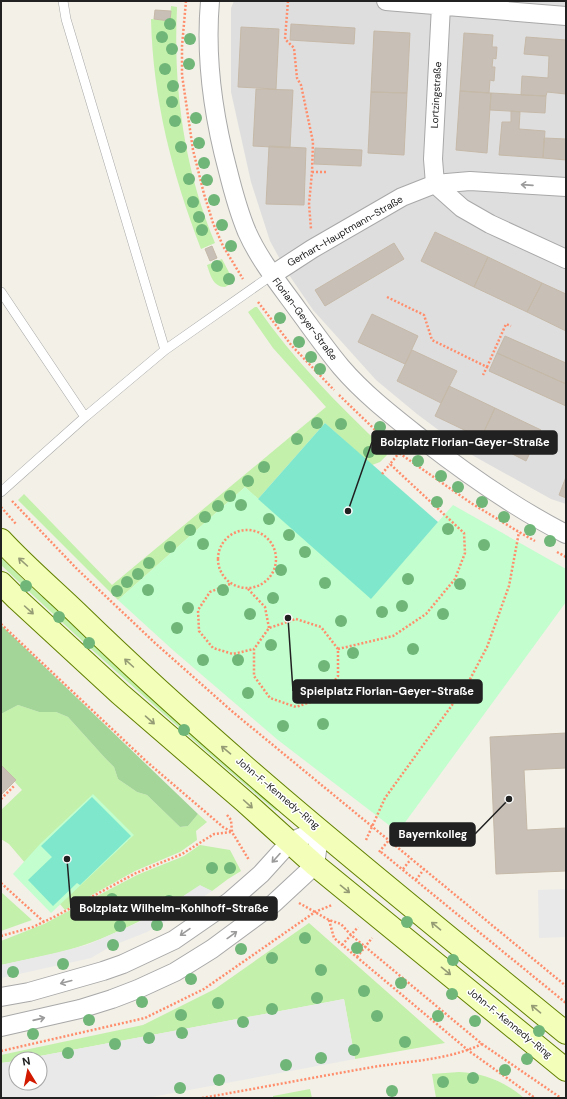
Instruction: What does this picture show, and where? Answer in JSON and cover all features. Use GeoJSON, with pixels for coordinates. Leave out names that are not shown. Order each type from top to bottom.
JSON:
{"type":"FeatureCollection","features":[{"type":"Feature","properties":{"kind":"main road","name":"John-F.-Kennedy-Ring"},"geometry":{"type":"LineString","coordinates":[[1,540],[114,648],[208,734],[566,1033]]}},
{"type":"Feature","properties":{"kind":"main road","name":"John-F.-Kennedy-Ring"},"geometry":{"type":"LineString","coordinates":[[1,583],[120,694],[315,864],[566,1070]]}},
{"type":"Feature","properties":{"kind":"street","name":"Florian-Geyer-Straße"},"geometry":{"type":"LineString","coordinates":[[210,1],[209,62],[211,90],[220,142],[239,212],[248,233],[272,275],[340,366],[376,403],[460,468],[538,520],[566,534]]}},
{"type":"Feature","properties":{"kind":"street"},"geometry":{"type":"LineString","coordinates":[[386,1],[566,16]]}},
{"type":"Feature","properties":{"kind":"street","name":"Lortzingstraße"},"geometry":{"type":"LineString","coordinates":[[435,184],[433,159],[441,6]]}},
{"type":"Feature","properties":{"kind":"street","name":"Gerhart-Hauptmann-Straße"},"geometry":{"type":"LineString","coordinates":[[272,275],[312,249],[402,197],[435,184],[470,181],[566,187]]}},
{"type":"Feature","properties":{"kind":"street"},"geometry":{"type":"LineString","coordinates":[[435,184],[462,208],[490,224],[566,259]]}},
{"type":"Feature","properties":{"kind":"street"},"geometry":{"type":"LineString","coordinates":[[1,997],[58,984],[103,971],[123,964],[174,940],[234,897],[261,874],[290,842],[320,829]]}},
{"type":"Feature","properties":{"kind":"street"},"geometry":{"type":"LineString","coordinates":[[1,1027],[80,1009],[112,999],[175,972],[212,950],[273,904],[315,864],[320,829]]}},
{"type":"Feature","properties":{"kind":"lane"},"geometry":{"type":"LineString","coordinates":[[63,1],[66,18],[165,350]]}},
{"type":"Feature","properties":{"kind":"lane"},"geometry":{"type":"LineString","coordinates":[[2,492],[85,417],[165,350],[272,275]]}},
{"type":"Feature","properties":{"kind":"lane"},"geometry":{"type":"LineString","coordinates":[[1,292],[85,417]]}},
{"type":"Feature","properties":{"kind":"path"},"geometry":{"type":"LineString","coordinates":[[288,1],[285,39],[294,48],[296,78],[301,85],[313,142],[309,204],[312,249]]}},
{"type":"Feature","properties":{"kind":"path"},"geometry":{"type":"LineString","coordinates":[[312,172],[327,172]]}},
{"type":"Feature","properties":{"kind":"path"},"geometry":{"type":"LineString","coordinates":[[387,297],[424,315],[432,340],[487,367]]}},
{"type":"Feature","properties":{"kind":"path"},"geometry":{"type":"LineString","coordinates":[[483,375],[506,324],[511,326]]}},
{"type":"Feature","properties":{"kind":"path"},"geometry":{"type":"LineString","coordinates":[[382,474],[399,453]]}},
{"type":"Feature","properties":{"kind":"path"},"geometry":{"type":"LineString","coordinates":[[338,649],[393,636],[426,614],[455,579],[465,552],[464,533],[390,464]]}},
{"type":"Feature","properties":{"kind":"path"},"geometry":{"type":"LineString","coordinates":[[2,492],[77,569],[155,643],[234,713],[566,986]]}},
{"type":"Feature","properties":{"kind":"path"},"geometry":{"type":"LineString","coordinates":[[1,507],[18,526]]}},
{"type":"Feature","properties":{"kind":"path"},"geometry":{"type":"LineString","coordinates":[[230,584],[219,570],[218,551],[228,536],[245,530],[263,534],[274,549],[275,567],[265,582],[248,588],[230,584],[210,592],[198,610],[199,632],[213,648],[234,654],[254,650]]}},
{"type":"Feature","properties":{"kind":"path"},"geometry":{"type":"LineString","coordinates":[[366,840],[385,798],[468,683],[487,647],[509,586],[519,532]]}},
{"type":"Feature","properties":{"kind":"path"},"geometry":{"type":"LineString","coordinates":[[248,588],[264,607],[269,628]]}},
{"type":"Feature","properties":{"kind":"path"},"geometry":{"type":"LineString","coordinates":[[296,619],[322,627],[338,649],[338,676],[322,698],[296,707],[270,698],[254,676],[254,650],[269,628],[296,619]]}},
{"type":"Feature","properties":{"kind":"path"},"geometry":{"type":"LineString","coordinates":[[1,624],[147,762],[223,827],[232,832],[214,834],[182,854],[136,873],[44,922],[1,936]]}},
{"type":"Feature","properties":{"kind":"path"},"geometry":{"type":"LineString","coordinates":[[1,799],[15,786]]}},
{"type":"Feature","properties":{"kind":"path"},"geometry":{"type":"LineString","coordinates":[[361,835],[371,844]]}},
{"type":"Feature","properties":{"kind":"path"},"geometry":{"type":"LineString","coordinates":[[380,851],[389,840]]}},
{"type":"Feature","properties":{"kind":"path"},"geometry":{"type":"LineString","coordinates":[[375,847],[566,1003]]}},
{"type":"Feature","properties":{"kind":"path"},"geometry":{"type":"LineString","coordinates":[[400,874],[412,859]]}},
{"type":"Feature","properties":{"kind":"path"},"geometry":{"type":"LineString","coordinates":[[412,885],[424,869]]}},
{"type":"Feature","properties":{"kind":"path"},"geometry":{"type":"LineString","coordinates":[[1,883],[44,922]]}},
{"type":"Feature","properties":{"kind":"path"},"geometry":{"type":"LineString","coordinates":[[534,1098],[469,1050],[342,945],[334,938],[329,920],[341,924],[365,947],[482,1044],[561,1098]]}},
{"type":"Feature","properties":{"kind":"path"},"geometry":{"type":"LineString","coordinates":[[342,945],[360,924]]}},
{"type":"Feature","properties":{"kind":"path"},"geometry":{"type":"LineString","coordinates":[[357,957],[373,936]]}},
{"type":"Feature","properties":{"kind":"path"},"geometry":{"type":"LineString","coordinates":[[202,1098],[374,1067],[432,1059],[469,1050],[482,1044]]}},
{"type":"Feature","properties":{"kind":"shaded area"},"geometry":{"type":"Polygon","coordinates":[[[234,1],[566,1],[566,504],[551,499],[472,455],[417,414],[376,380],[313,310],[287,272],[270,241],[251,182],[231,92],[231,8],[234,1]]]}},
{"type":"Feature","properties":{"kind":"shaded area"},"geometry":{"type":"Polygon","coordinates":[[[200,885],[212,891],[170,919],[147,932],[114,945],[113,943],[113,945],[91,958],[1,978],[1,965],[87,945],[139,922],[165,908],[200,885]]]}},
{"type":"Feature","properties":{"kind":"shaded area"},"geometry":{"type":"Polygon","coordinates":[[[566,889],[566,937],[539,938],[538,890],[566,889]]]}},
{"type":"Feature","properties":{"kind":"shaded area"},"geometry":{"type":"Polygon","coordinates":[[[344,999],[355,1059],[146,1098],[1,1098],[1,1063],[8,1062],[8,1091],[48,1091],[48,1054],[344,999]]]}},
{"type":"Feature","properties":{"kind":"green space"},"geometry":{"type":"Polygon","coordinates":[[[171,6],[177,7],[176,37],[179,97],[188,157],[204,215],[215,243],[201,249],[173,164],[160,107],[156,78],[151,19],[170,20],[171,6]]]}},
{"type":"Feature","properties":{"kind":"green space"},"geometry":{"type":"Polygon","coordinates":[[[222,259],[234,282],[225,287],[218,285],[215,282],[207,265],[222,259]]]}},
{"type":"Feature","properties":{"kind":"green space"},"geometry":{"type":"Polygon","coordinates":[[[257,307],[286,345],[317,381],[350,416],[385,449],[387,455],[380,462],[372,465],[325,423],[258,499],[245,487],[118,600],[18,500],[24,494],[112,585],[326,407],[273,348],[248,312],[257,307]]]}},
{"type":"Feature","properties":{"kind":"green space"},"geometry":{"type":"Polygon","coordinates":[[[325,423],[438,522],[371,599],[258,499],[325,423]]]}},
{"type":"Feature","properties":{"kind":"green space"},"geometry":{"type":"Polygon","coordinates":[[[245,487],[371,598],[453,505],[566,569],[566,602],[398,832],[278,740],[174,651],[118,600],[245,487]]]}},
{"type":"Feature","properties":{"kind":"green space"},"geometry":{"type":"Polygon","coordinates":[[[1,557],[25,581],[202,741],[280,806],[276,811],[68,628],[1,565],[1,557]]]}},
{"type":"Feature","properties":{"kind":"green space"},"geometry":{"type":"Polygon","coordinates":[[[1,625],[198,814],[188,826],[180,827],[147,795],[137,792],[118,779],[114,767],[68,717],[56,712],[39,712],[18,705],[1,714],[1,625]]]}},
{"type":"Feature","properties":{"kind":"green space"},"geometry":{"type":"Polygon","coordinates":[[[18,705],[39,712],[56,712],[68,717],[114,767],[118,779],[137,792],[147,795],[180,827],[188,826],[198,814],[207,822],[196,831],[197,840],[180,852],[135,871],[65,910],[9,844],[1,839],[1,810],[22,790],[15,782],[16,780],[1,765],[1,714],[18,705]]]}},
{"type":"Feature","properties":{"kind":"green space"},"geometry":{"type":"Polygon","coordinates":[[[93,794],[134,835],[51,913],[13,874],[40,844],[93,794]]]}},
{"type":"Feature","properties":{"kind":"green space"},"geometry":{"type":"Polygon","coordinates":[[[92,797],[131,836],[80,885],[77,883],[53,906],[28,880],[52,857],[41,846],[92,797]]]}},
{"type":"Feature","properties":{"kind":"green space"},"geometry":{"type":"Polygon","coordinates":[[[200,845],[230,850],[241,871],[212,891],[200,886],[145,918],[87,944],[66,951],[1,965],[1,941],[44,924],[137,875],[184,856],[200,845]]]}},
{"type":"Feature","properties":{"kind":"green space"},"geometry":{"type":"Polygon","coordinates":[[[1,892],[32,920],[1,931],[1,892]]]}},
{"type":"Feature","properties":{"kind":"green space"},"geometry":{"type":"Polygon","coordinates":[[[309,923],[445,1043],[355,1059],[344,999],[48,1054],[48,1051],[20,1051],[143,1025],[215,989],[309,923]]]}},
{"type":"Feature","properties":{"kind":"green space"},"geometry":{"type":"Polygon","coordinates":[[[8,1054],[8,1062],[1,1063],[1,1055],[8,1054]]]}},
{"type":"Feature","properties":{"kind":"green space"},"geometry":{"type":"Polygon","coordinates":[[[459,1072],[477,1074],[494,1079],[517,1092],[524,1098],[436,1098],[432,1074],[459,1072]]]}},
{"type":"Feature","properties":{"kind":"green space"},"geometry":{"type":"Polygon","coordinates":[[[310,1089],[312,1098],[273,1098],[273,1096],[310,1089]]]}},
{"type":"Feature","properties":{"kind":"building"},"geometry":{"type":"Polygon","coordinates":[[[155,10],[171,11],[170,21],[154,19],[155,10]]]}},
{"type":"Feature","properties":{"kind":"building"},"geometry":{"type":"Polygon","coordinates":[[[291,24],[355,28],[354,44],[290,40],[291,24]]]}},
{"type":"Feature","properties":{"kind":"building"},"geometry":{"type":"Polygon","coordinates":[[[241,27],[279,29],[276,89],[238,87],[241,27]]]}},
{"type":"Feature","properties":{"kind":"building"},"geometry":{"type":"Polygon","coordinates":[[[374,31],[410,33],[407,93],[371,92],[374,31]]]}},
{"type":"Feature","properties":{"kind":"building"},"geometry":{"type":"Polygon","coordinates":[[[464,33],[493,35],[492,47],[497,47],[496,59],[493,58],[492,67],[495,67],[494,81],[490,80],[489,93],[460,91],[464,33]]]}},
{"type":"Feature","properties":{"kind":"building"},"geometry":{"type":"Polygon","coordinates":[[[526,37],[566,40],[566,94],[547,92],[546,96],[521,95],[522,76],[548,78],[549,56],[524,54],[526,37]]]}},
{"type":"Feature","properties":{"kind":"building"},"geometry":{"type":"Polygon","coordinates":[[[256,89],[293,90],[290,148],[253,146],[256,89]]]}},
{"type":"Feature","properties":{"kind":"building"},"geometry":{"type":"Polygon","coordinates":[[[460,91],[491,93],[487,153],[456,150],[460,91]]]}},
{"type":"Feature","properties":{"kind":"building"},"geometry":{"type":"Polygon","coordinates":[[[371,92],[407,93],[404,155],[368,153],[371,92]]]}},
{"type":"Feature","properties":{"kind":"building"},"geometry":{"type":"Polygon","coordinates":[[[491,93],[546,96],[545,113],[490,110],[491,93]]]}},
{"type":"Feature","properties":{"kind":"building"},"geometry":{"type":"Polygon","coordinates":[[[511,111],[520,112],[519,129],[545,131],[543,158],[499,155],[502,122],[511,122],[511,111]]]}},
{"type":"Feature","properties":{"kind":"building"},"geometry":{"type":"Polygon","coordinates":[[[544,138],[566,139],[566,160],[543,158],[544,138]]]}},
{"type":"Feature","properties":{"kind":"building"},"geometry":{"type":"Polygon","coordinates":[[[269,146],[306,148],[304,205],[266,204],[269,146]]]}},
{"type":"Feature","properties":{"kind":"building"},"geometry":{"type":"Polygon","coordinates":[[[315,148],[362,150],[361,166],[314,164],[315,148]]]}},
{"type":"Feature","properties":{"kind":"building"},"geometry":{"type":"Polygon","coordinates":[[[435,232],[488,257],[474,287],[421,261],[435,232]]]}},
{"type":"Feature","properties":{"kind":"building"},"geometry":{"type":"Polygon","coordinates":[[[394,243],[404,259],[325,306],[315,290],[394,243]]]}},
{"type":"Feature","properties":{"kind":"building"},"geometry":{"type":"Polygon","coordinates":[[[212,246],[217,258],[210,261],[205,249],[212,246]]]}},
{"type":"Feature","properties":{"kind":"building"},"geometry":{"type":"Polygon","coordinates":[[[488,257],[542,283],[527,312],[474,287],[488,257]]]}},
{"type":"Feature","properties":{"kind":"building"},"geometry":{"type":"Polygon","coordinates":[[[542,283],[566,294],[566,331],[527,312],[542,283]]]}},
{"type":"Feature","properties":{"kind":"building"},"geometry":{"type":"Polygon","coordinates":[[[372,314],[418,336],[405,364],[358,342],[372,314]]]}},
{"type":"Feature","properties":{"kind":"building"},"geometry":{"type":"Polygon","coordinates":[[[505,336],[566,363],[566,384],[497,353],[505,336]]]}},
{"type":"Feature","properties":{"kind":"building"},"geometry":{"type":"Polygon","coordinates":[[[412,350],[457,371],[441,403],[397,381],[412,350]]]}},
{"type":"Feature","properties":{"kind":"building"},"geometry":{"type":"Polygon","coordinates":[[[497,353],[566,384],[566,406],[489,371],[497,353]]]}},
{"type":"Feature","properties":{"kind":"building"},"geometry":{"type":"Polygon","coordinates":[[[449,386],[495,408],[481,438],[435,416],[449,386]]]}},
{"type":"Feature","properties":{"kind":"building"},"geometry":{"type":"Polygon","coordinates":[[[495,408],[541,430],[526,461],[481,438],[495,408]]]}},
{"type":"Feature","properties":{"kind":"building"},"geometry":{"type":"Polygon","coordinates":[[[566,477],[566,498],[559,495],[566,477]]]}},
{"type":"Feature","properties":{"kind":"building"},"geometry":{"type":"Polygon","coordinates":[[[566,733],[566,768],[524,770],[527,830],[566,828],[566,871],[496,874],[490,737],[566,733]]]}},
{"type":"Feature","properties":{"kind":"building"},"geometry":{"type":"Polygon","coordinates":[[[1,765],[16,780],[1,795],[1,765]]]}},
{"type":"Feature","properties":{"kind":"place","name":"Bolzplatz Florian-Geyer-Straße"},"geometry":{"type":"Point","coordinates":[348,511]}},
{"type":"Feature","properties":{"kind":"place","name":"Spielplatz Florian-Geyer-Straße"},"geometry":{"type":"Point","coordinates":[288,618]}},
{"type":"Feature","properties":{"kind":"place","name":"Bayernkolleg"},"geometry":{"type":"Point","coordinates":[509,799]}},
{"type":"Feature","properties":{"kind":"place","name":"Bolzplatz Wilhelm-Kohlhoff-Straße"},"geometry":{"type":"Point","coordinates":[67,859]}}]}
